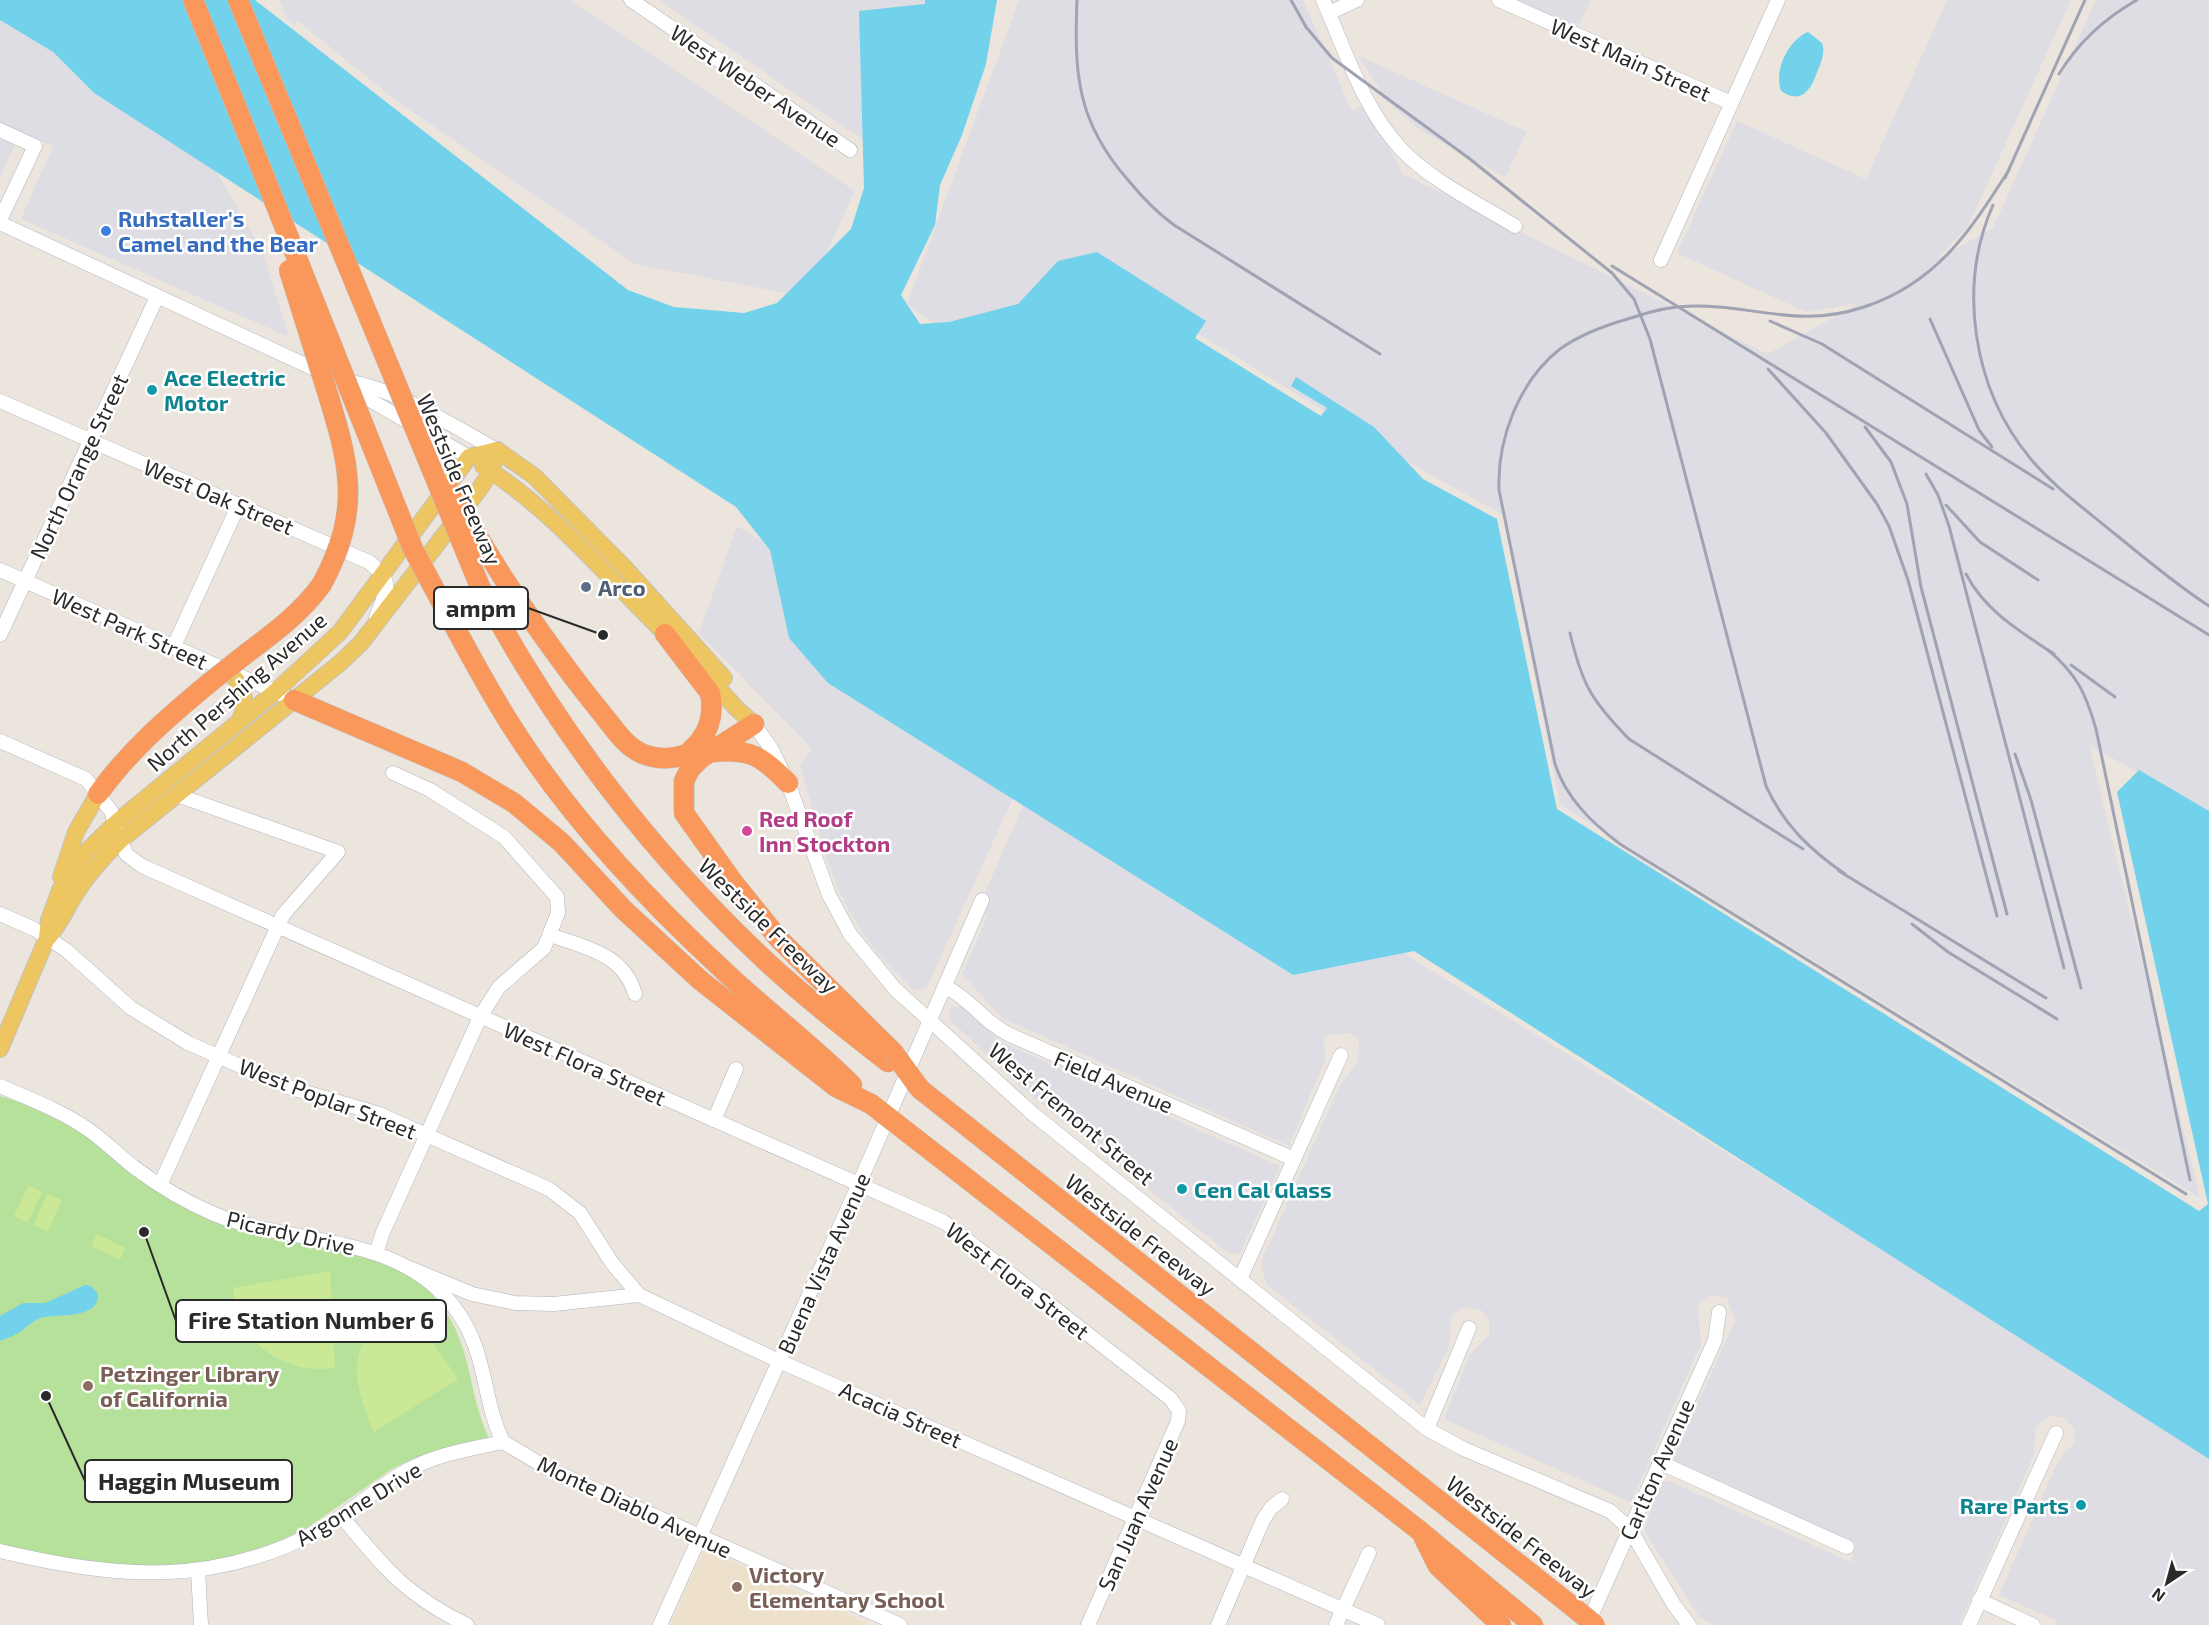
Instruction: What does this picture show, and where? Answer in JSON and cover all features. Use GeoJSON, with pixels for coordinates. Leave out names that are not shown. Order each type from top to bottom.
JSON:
{"type":"FeatureCollection","features":[{"type":"Feature","properties":{"kind":"highway"},"geometry":{"type":"LineString","coordinates":[[193,0],[413,549],[489,689],[535,761],[579,818],[674,924],[871,1104],[1420,1531],[1533,1625]]}},
{"type":"Feature","properties":{"kind":"highway","name":"Westside Freeway"},"geometry":{"type":"LineString","coordinates":[[238,0],[481,589],[565,727],[618,800],[670,864],[769,964],[890,1057],[922,1091],[1595,1625]]}},
{"type":"Feature","properties":{"kind":"highway"},"geometry":{"type":"LineString","coordinates":[[98,794],[118,766],[150,732],[247,653],[287,624],[307,604],[322,584],[337,556],[345,525],[349,484],[345,452],[285,257],[265,178]]}},
{"type":"Feature","properties":{"kind":"highway"},"geometry":{"type":"LineString","coordinates":[[418,440],[502,576],[572,677],[633,748],[651,756],[685,756],[751,720]]}},
{"type":"Feature","properties":{"kind":"highway"},"geometry":{"type":"LineString","coordinates":[[665,634],[710,693],[713,704],[704,736],[685,756]]}},
{"type":"Feature","properties":{"kind":"highway"},"geometry":{"type":"LineString","coordinates":[[294,700],[462,772],[514,803],[562,843],[623,909],[700,980],[836,1087],[871,1104]]}},
{"type":"Feature","properties":{"kind":"highway"},"geometry":{"type":"LineString","coordinates":[[751,720],[713,752],[701,758],[684,781],[682,805],[689,822],[779,939],[890,1057]]}},
{"type":"Feature","properties":{"kind":"highway"},"geometry":{"type":"LineString","coordinates":[[713,752],[732,750],[750,753],[767,762],[788,783]]}},
{"type":"Feature","properties":{"kind":"highway"},"geometry":{"type":"LineString","coordinates":[[1420,1531],[1438,1566],[1501,1625]]}},
{"type":"Feature","properties":{"kind":"main road"},"geometry":{"type":"LineString","coordinates":[[469,457],[497,450]]}},
{"type":"Feature","properties":{"kind":"main road","name":"North Pershing Avenue"},"geometry":{"type":"LineString","coordinates":[[0,1049],[47,938],[49,920],[60,890],[86,852],[177,795],[340,663],[374,627],[491,471],[497,450]]}},
{"type":"Feature","properties":{"kind":"main road","name":"West Fremont Street"},"geometry":{"type":"LineString","coordinates":[[497,450],[534,476],[626,568],[744,700],[751,720]]}},
{"type":"Feature","properties":{"kind":"main road","name":"North Pershing Avenue"},"geometry":{"type":"LineString","coordinates":[[47,938],[60,923],[74,896],[119,831],[222,735],[275,692],[340,632],[469,457]]}},
{"type":"Feature","properties":{"kind":"main road","name":"West Fremont Street"},"geometry":{"type":"LineString","coordinates":[[469,457],[513,486],[592,557],[736,708],[751,720]]}},
{"type":"Feature","properties":{"kind":"main road"},"geometry":{"type":"LineString","coordinates":[[638,606],[663,610]]}},
{"type":"Feature","properties":{"kind":"main road"},"geometry":{"type":"LineString","coordinates":[[231,674],[237,680],[244,696],[243,714],[239,722]]}},
{"type":"Feature","properties":{"kind":"main road"},"geometry":{"type":"LineString","coordinates":[[177,795],[178,786],[184,778],[218,749],[222,735]]}},
{"type":"Feature","properties":{"kind":"main road"},"geometry":{"type":"LineString","coordinates":[[60,890],[62,871],[76,832],[98,794]]}},
{"type":"Feature","properties":{"kind":"street","name":"West Weber Avenue"},"geometry":{"type":"LineString","coordinates":[[632,0],[850,150]]}},
{"type":"Feature","properties":{"kind":"street"},"geometry":{"type":"LineString","coordinates":[[1357,0],[1326,7],[1370,105],[1391,138],[1403,151],[1430,172],[1515,226]]}},
{"type":"Feature","properties":{"kind":"street","name":"West Main Street"},"geometry":{"type":"LineString","coordinates":[[1499,0],[1731,103]]}},
{"type":"Feature","properties":{"kind":"street"},"geometry":{"type":"LineString","coordinates":[[1661,261],[1778,0]]}},
{"type":"Feature","properties":{"kind":"street"},"geometry":{"type":"LineString","coordinates":[[0,130],[35,146],[0,222]]}},
{"type":"Feature","properties":{"kind":"street","name":"West Fremont Street"},"geometry":{"type":"LineString","coordinates":[[0,222],[340,381],[380,407],[469,457]]}},
{"type":"Feature","properties":{"kind":"street","name":"North Orange Street"},"geometry":{"type":"LineString","coordinates":[[0,635],[157,297]]}},
{"type":"Feature","properties":{"kind":"street","name":"West Fremont Street"},"geometry":{"type":"LineString","coordinates":[[340,381],[357,381],[380,390],[497,450]]}},
{"type":"Feature","properties":{"kind":"street","name":"West Oak Street"},"geometry":{"type":"LineString","coordinates":[[0,401],[369,562],[384,574]]}},
{"type":"Feature","properties":{"kind":"street"},"geometry":{"type":"LineString","coordinates":[[173,648],[239,504]]}},
{"type":"Feature","properties":{"kind":"street","name":"West Park Street"},"geometry":{"type":"LineString","coordinates":[[0,570],[294,700]]}},
{"type":"Feature","properties":{"kind":"street"},"geometry":{"type":"LineString","coordinates":[[374,627],[388,587],[384,574]]}},
{"type":"Feature","properties":{"kind":"street","name":"West Fremont Street"},"geometry":{"type":"LineString","coordinates":[[751,720],[772,750],[788,783],[829,895],[850,934],[895,989],[1033,1114],[1427,1429],[1464,1449],[1610,1511],[1630,1529],[1674,1605],[1689,1625]]}},
{"type":"Feature","properties":{"kind":"street","name":"West Flora Street"},"geometry":{"type":"LineString","coordinates":[[0,741],[86,779],[98,794],[119,831],[126,854],[142,866],[954,1228],[1175,1403]]}},
{"type":"Feature","properties":{"kind":"street"},"geometry":{"type":"LineString","coordinates":[[376,1253],[383,1232],[480,1017],[500,987],[544,948],[558,913],[556,897],[511,843],[430,790],[393,773]]}},
{"type":"Feature","properties":{"kind":"street"},"geometry":{"type":"LineString","coordinates":[[160,1185],[283,915],[338,852],[177,795]]}},
{"type":"Feature","properties":{"kind":"street","name":"Buena Vista Avenue"},"geometry":{"type":"LineString","coordinates":[[660,1625],[946,987],[982,900]]}},
{"type":"Feature","properties":{"kind":"street","name":"West Poplar Street"},"geometry":{"type":"LineString","coordinates":[[0,914],[66,950],[131,1008],[169,1032],[218,1057],[288,1087],[379,1114],[561,1197],[580,1213],[612,1263],[639,1295]]}},
{"type":"Feature","properties":{"kind":"street"},"geometry":{"type":"LineString","coordinates":[[550,935],[608,956],[627,976],[635,994]]}},
{"type":"Feature","properties":{"kind":"street","name":"Field Avenue"},"geometry":{"type":"LineString","coordinates":[[946,987],[965,997],[987,1021],[1010,1035],[1294,1159]]}},
{"type":"Feature","properties":{"kind":"street"},"geometry":{"type":"LineString","coordinates":[[1240,1279],[1341,1055]]}},
{"type":"Feature","properties":{"kind":"street"},"geometry":{"type":"LineString","coordinates":[[714,1120],[736,1069]]}},
{"type":"Feature","properties":{"kind":"street","name":"Picardy Drive"},"geometry":{"type":"LineString","coordinates":[[0,1086],[84,1126],[160,1185],[215,1214],[258,1229],[353,1246],[376,1253],[412,1269],[437,1288],[454,1306],[468,1329],[484,1371],[492,1418],[503,1442]]}},
{"type":"Feature","properties":{"kind":"street"},"geometry":{"type":"LineString","coordinates":[[412,1269],[472,1294],[515,1303],[554,1304],[639,1295]]}},
{"type":"Feature","properties":{"kind":"street","name":"Acacia Street"},"geometry":{"type":"LineString","coordinates":[[639,1295],[779,1361],[1378,1625]]}},
{"type":"Feature","properties":{"kind":"street","name":"Carlton Avenue"},"geometry":{"type":"LineString","coordinates":[[1587,1625],[1715,1340],[1719,1312]]}},
{"type":"Feature","properties":{"kind":"street"},"geometry":{"type":"LineString","coordinates":[[1427,1429],[1469,1328]]}},
{"type":"Feature","properties":{"kind":"street","name":"San Juan Avenue"},"geometry":{"type":"LineString","coordinates":[[1088,1625],[1178,1421],[1179,1411],[1175,1403]]}},
{"type":"Feature","properties":{"kind":"street"},"geometry":{"type":"LineString","coordinates":[[1969,1625],[2056,1433]]}},
{"type":"Feature","properties":{"kind":"street","name":"Argonne Drive"},"geometry":{"type":"LineString","coordinates":[[0,1551],[55,1564],[108,1572],[156,1574],[198,1570],[265,1554],[312,1534],[342,1517],[406,1471],[428,1460],[503,1442]]}},
{"type":"Feature","properties":{"kind":"street","name":"Monte Diablo Avenue"},"geometry":{"type":"LineString","coordinates":[[503,1442],[547,1468],[900,1625]]}},
{"type":"Feature","properties":{"kind":"street"},"geometry":{"type":"LineString","coordinates":[[1659,1462],[1847,1547]]}},
{"type":"Feature","properties":{"kind":"street"},"geometry":{"type":"LineString","coordinates":[[1218,1625],[1263,1520],[1271,1508],[1282,1499]]}},
{"type":"Feature","properties":{"kind":"street"},"geometry":{"type":"LineString","coordinates":[[342,1517],[394,1578],[421,1600],[467,1625]]}},
{"type":"Feature","properties":{"kind":"street"},"geometry":{"type":"LineString","coordinates":[[1336,1625],[1369,1552]]}},
{"type":"Feature","properties":{"kind":"street"},"geometry":{"type":"LineString","coordinates":[[198,1570],[201,1625]]}},
{"type":"Feature","properties":{"kind":"street"},"geometry":{"type":"LineString","coordinates":[[1979,1600],[2033,1625]]}},
{"type":"Feature","properties":{"kind":"shaded area"},"geometry":{"type":"Polygon","coordinates":[[[280,0],[570,0],[855,191],[806,297],[635,264],[395,100],[298,21],[295,25],[288,21],[280,0]]]}},
{"type":"Feature","properties":{"kind":"shaded area"},"geometry":{"type":"Polygon","coordinates":[[[659,0],[926,0],[926,28],[877,150],[659,0]]]}},
{"type":"Feature","properties":{"kind":"shaded area"},"geometry":{"type":"Polygon","coordinates":[[[1019,0],[1303,0],[1352,111],[1366,104],[1403,174],[1768,354],[1859,303],[1806,312],[1677,253],[1737,121],[1866,179],[1947,0],[2071,0],[1968,226],[1937,259],[1993,228],[2096,0],[2209,0],[2209,812],[2089,745],[2200,1198],[1560,805],[1503,515],[1399,457],[1122,287],[938,327],[907,304],[1019,0]]]}},
{"type":"Feature","properties":{"kind":"shaded area"},"geometry":{"type":"Polygon","coordinates":[[[1517,0],[1591,0],[1577,29],[1517,0]]]}},
{"type":"Feature","properties":{"kind":"shaded area"},"geometry":{"type":"Polygon","coordinates":[[[0,20],[53,52],[94,93],[216,171],[262,250],[289,337],[21,219],[53,146],[0,123],[0,20]]]}},
{"type":"Feature","properties":{"kind":"shaded area"},"geometry":{"type":"Polygon","coordinates":[[[1357,55],[1527,132],[1505,177],[1420,130],[1388,102],[1357,55]]]}},
{"type":"Feature","properties":{"kind":"shaded area"},"geometry":{"type":"Polygon","coordinates":[[[0,137],[15,144],[0,178],[0,137]]]}},
{"type":"Feature","properties":{"kind":"shaded area"},"geometry":{"type":"Polygon","coordinates":[[[737,526],[895,619],[1389,944],[2148,1414],[2209,1443],[2209,1625],[2056,1625],[2057,1621],[1999,1595],[2058,1461],[2074,1443],[2074,1429],[2065,1418],[2049,1416],[2036,1427],[2034,1455],[1959,1625],[1715,1625],[1699,1617],[1644,1530],[1661,1481],[1671,1482],[1851,1562],[1856,1544],[1672,1461],[1735,1321],[1727,1298],[1711,1295],[1698,1306],[1701,1344],[1631,1502],[1444,1419],[1470,1354],[1489,1335],[1489,1321],[1481,1310],[1464,1307],[1452,1315],[1449,1347],[1420,1405],[1266,1284],[1261,1262],[1340,1085],[1358,1062],[1359,1040],[1350,1033],[1324,1036],[1325,1060],[1289,1146],[1002,1018],[962,974],[987,917],[977,911],[1028,793],[1018,787],[926,989],[913,990],[873,948],[845,904],[825,855],[800,765],[812,749],[699,633],[737,526]]]}},
{"type":"Feature","properties":{"kind":"shaded area"},"geometry":{"type":"Polygon","coordinates":[[[961,1006],[1001,1042],[1280,1166],[1240,1253],[1229,1254],[1021,1087],[950,1020],[949,1008],[961,1006]]]}},
{"type":"Feature","properties":{"kind":"shaded area","name":"Victory Elementary School"},"geometry":{"type":"Polygon","coordinates":[[[704,1549],[871,1625],[670,1625],[704,1549]]]}},
{"type":"Feature","properties":{"kind":"green space"},"geometry":{"type":"Polygon","coordinates":[[[0,1096],[63,1120],[134,1174],[174,1199],[340,1243],[398,1268],[422,1285],[441,1305],[452,1322],[465,1355],[477,1406],[490,1440],[415,1458],[392,1469],[307,1528],[272,1544],[219,1561],[143,1572],[0,1552],[0,1096]]]}},
{"type":"Feature","properties":{"kind":"green space"},"geometry":{"type":"Polygon","coordinates":[[[28,1185],[42,1192],[28,1223],[14,1216],[28,1185]]]}},
{"type":"Feature","properties":{"kind":"green space"},"geometry":{"type":"Polygon","coordinates":[[[47,1194],[62,1200],[48,1231],[34,1225],[47,1194]]]}},
{"type":"Feature","properties":{"kind":"green space"},"geometry":{"type":"Polygon","coordinates":[[[97,1234],[125,1248],[120,1260],[91,1246],[97,1234]]]}},
{"type":"Feature","properties":{"kind":"green space"},"geometry":{"type":"Polygon","coordinates":[[[330,1271],[335,1368],[305,1368],[291,1364],[266,1351],[255,1341],[238,1316],[233,1288],[330,1271]]]}},
{"type":"Feature","properties":{"kind":"green space"},"geometry":{"type":"Polygon","coordinates":[[[401,1298],[458,1379],[374,1432],[360,1391],[357,1374],[358,1359],[362,1344],[371,1330],[401,1298]]]}},
{"type":"Feature","properties":{"kind":"water"},"geometry":{"type":"Polygon","coordinates":[[[0,0],[255,0],[628,290],[674,307],[744,313],[777,303],[851,229],[864,188],[859,11],[925,4],[925,0],[997,0],[986,64],[962,135],[940,185],[935,225],[901,295],[920,324],[949,322],[1018,304],[1058,261],[1097,252],[1206,321],[1195,338],[1321,416],[1327,408],[1291,386],[1296,377],[1374,427],[1423,479],[1497,519],[1557,809],[2199,1211],[2208,1204],[2117,792],[2139,770],[2209,811],[2209,1459],[1414,951],[1293,975],[828,683],[789,638],[770,550],[736,507],[94,93],[53,52],[0,20],[0,0]]]}},
{"type":"Feature","properties":{"kind":"water"},"geometry":{"type":"Polygon","coordinates":[[[1808,32],[1822,43],[1822,59],[1809,89],[1801,95],[1792,96],[1781,90],[1779,79],[1782,63],[1795,41],[1808,32]]]}},
{"type":"Feature","properties":{"kind":"water"},"geometry":{"type":"Polygon","coordinates":[[[85,1285],[91,1286],[98,1294],[96,1303],[91,1309],[38,1319],[16,1334],[0,1341],[0,1316],[23,1303],[45,1303],[85,1285]]]}},
{"type":"Feature","properties":{"kind":"railway"},"geometry":{"type":"LineString","coordinates":[[1077,0],[1078,74],[1082,96],[1098,138],[1111,159],[1133,186],[1155,210],[1174,225],[1380,354]]}},
{"type":"Feature","properties":{"kind":"railway"},"geometry":{"type":"LineString","coordinates":[[1291,0],[1306,27],[1332,58],[1470,159],[1612,273],[1634,299],[1650,339],[1766,786],[1781,813],[1799,836],[1820,856],[1845,874]]}},
{"type":"Feature","properties":{"kind":"railway"},"geometry":{"type":"LineString","coordinates":[[2005,178],[2085,0]]}},
{"type":"Feature","properties":{"kind":"railway"},"geometry":{"type":"LineString","coordinates":[[2059,74],[2093,32],[2137,0]]}},
{"type":"Feature","properties":{"kind":"railway"},"geometry":{"type":"LineString","coordinates":[[2009,170],[1980,214],[1949,252],[1932,269],[1890,297],[1864,307],[1818,316],[1797,316],[1716,307],[1677,307],[1654,311],[1612,324],[1585,334],[1560,349],[1533,377],[1513,412],[1502,451],[1499,490],[1555,764],[1566,788],[1581,809],[1620,844],[2186,1194]]}},
{"type":"Feature","properties":{"kind":"railway"},"geometry":{"type":"LineString","coordinates":[[1993,205],[1982,237],[1976,269],[1974,303],[1977,336],[1984,369],[1995,401],[2011,431],[2039,469],[2060,488],[2161,571],[2209,606]]}},
{"type":"Feature","properties":{"kind":"railway"},"geometry":{"type":"LineString","coordinates":[[1612,266],[2209,635]]}},
{"type":"Feature","properties":{"kind":"railway"},"geometry":{"type":"LineString","coordinates":[[1930,319],[1979,430],[1992,447]]}},
{"type":"Feature","properties":{"kind":"railway"},"geometry":{"type":"LineString","coordinates":[[1770,321],[1822,344],[2053,489]]}},
{"type":"Feature","properties":{"kind":"railway"},"geometry":{"type":"LineString","coordinates":[[1768,369],[1826,433],[1877,504],[1889,526],[1908,580],[1997,916]]}},
{"type":"Feature","properties":{"kind":"railway"},"geometry":{"type":"LineString","coordinates":[[1865,427],[1891,462],[1907,504],[1921,587],[2007,914]]}},
{"type":"Feature","properties":{"kind":"railway"},"geometry":{"type":"LineString","coordinates":[[1926,474],[1938,495],[1949,526],[2064,968]]}},
{"type":"Feature","properties":{"kind":"railway"},"geometry":{"type":"LineString","coordinates":[[1946,505],[1980,542],[2038,580]]}},
{"type":"Feature","properties":{"kind":"railway"},"geometry":{"type":"LineString","coordinates":[[1966,574],[1993,610],[2054,654]]}},
{"type":"Feature","properties":{"kind":"railway"},"geometry":{"type":"LineString","coordinates":[[1570,633],[1579,666],[1590,691],[1606,714],[1629,739],[1803,849]]}},
{"type":"Feature","properties":{"kind":"railway"},"geometry":{"type":"LineString","coordinates":[[2048,650],[2079,685],[2096,729],[2190,1180]]}},
{"type":"Feature","properties":{"kind":"railway"},"geometry":{"type":"LineString","coordinates":[[2071,665],[2115,697]]}},
{"type":"Feature","properties":{"kind":"railway"},"geometry":{"type":"LineString","coordinates":[[2015,754],[2031,800],[2081,988]]}},
{"type":"Feature","properties":{"kind":"railway"},"geometry":{"type":"LineString","coordinates":[[1839,871],[2046,998]]}},
{"type":"Feature","properties":{"kind":"railway"},"geometry":{"type":"LineString","coordinates":[[1912,924],[1948,952],[2057,1019]]}},
{"type":"Feature","properties":{"kind":"place","name":"Ruhstaller's Camel and the Bear"},"geometry":{"type":"Point","coordinates":[106,231]}},
{"type":"Feature","properties":{"kind":"place","name":"Ace Electric Motor"},"geometry":{"type":"Point","coordinates":[152,390]}},
{"type":"Feature","properties":{"kind":"place","name":"Arco"},"geometry":{"type":"Point","coordinates":[586,587]}},
{"type":"Feature","properties":{"kind":"place","name":"ampm"},"geometry":{"type":"Point","coordinates":[603,635]}},
{"type":"Feature","properties":{"kind":"place","name":"Red Roof Inn Stockton"},"geometry":{"type":"Point","coordinates":[747,831]}},
{"type":"Feature","properties":{"kind":"place","name":"Cen Cal Glass"},"geometry":{"type":"Point","coordinates":[1182,1189]}},
{"type":"Feature","properties":{"kind":"place","name":"Fire Station Number 6"},"geometry":{"type":"Point","coordinates":[144,1232]}},
{"type":"Feature","properties":{"kind":"place","name":"Petzinger Library of California"},"geometry":{"type":"Point","coordinates":[88,1386]}},
{"type":"Feature","properties":{"kind":"place","name":"Haggin Museum"},"geometry":{"type":"Point","coordinates":[46,1396]}},
{"type":"Feature","properties":{"kind":"place","name":"Rare Parts"},"geometry":{"type":"Point","coordinates":[2081,1505]}},
{"type":"Feature","properties":{"kind":"place","name":"Victory Elementary School"},"geometry":{"type":"Point","coordinates":[737,1587]}}]}
